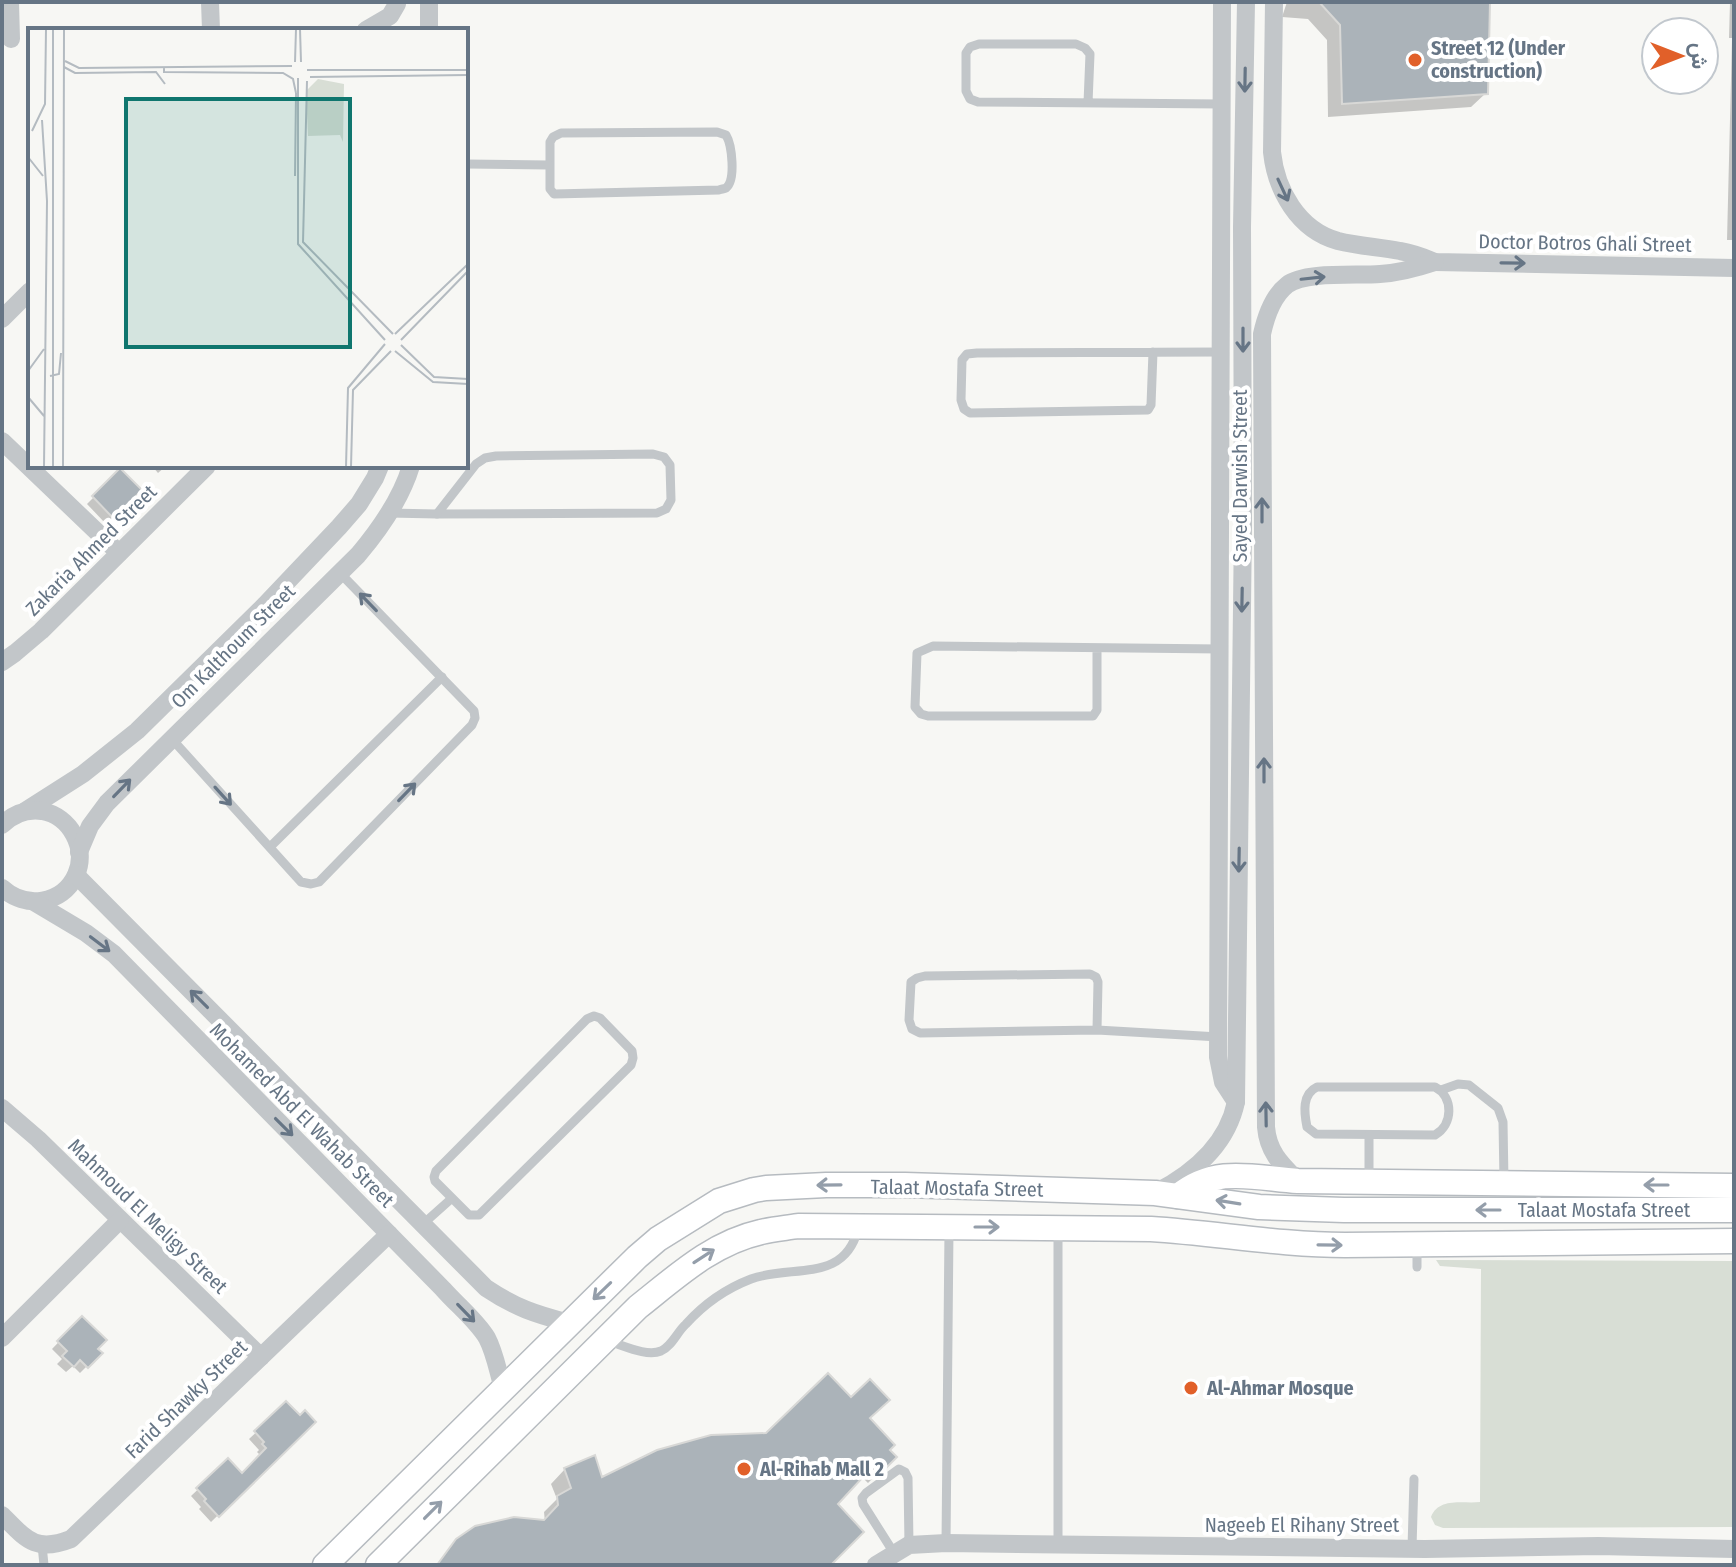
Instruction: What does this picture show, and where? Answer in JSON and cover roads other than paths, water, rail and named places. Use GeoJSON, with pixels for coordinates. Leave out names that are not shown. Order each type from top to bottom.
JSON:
{"type":"FeatureCollection","features":[{"type":"Feature","properties":{"kind":"street"},"geometry":{"type":"LineString","coordinates":[[10,2],[6,41],[28,38]]}},
{"type":"Feature","properties":{"kind":"street"},"geometry":{"type":"LineString","coordinates":[[210,2],[211,28]]}},
{"type":"Feature","properties":{"kind":"street"},"geometry":{"type":"LineString","coordinates":[[429,2],[429,28]]}},
{"type":"Feature","properties":{"kind":"street"},"geometry":{"type":"LineString","coordinates":[[1222,2],[1219,1070],[1236,1102]]}},
{"type":"Feature","properties":{"kind":"street","name":"Sayed Darwish Street"},"geometry":{"type":"LineString","coordinates":[[1166,1195],[1209,1154],[1226,1131],[1236,1102],[1246,2]]}},
{"type":"Feature","properties":{"kind":"street"},"geometry":{"type":"LineString","coordinates":[[1274,2],[1272,152],[1284,196],[1302,220],[1325,236],[1337,241],[1402,251],[1435,262]]}},
{"type":"Feature","properties":{"kind":"street"},"geometry":{"type":"LineString","coordinates":[[369,28],[390,16],[397,3]]}},
{"type":"Feature","properties":{"kind":"street"},"geometry":{"type":"LineString","coordinates":[[397,3],[397,28]]}},
{"type":"Feature","properties":{"kind":"street"},"geometry":{"type":"LineString","coordinates":[[1221,227],[1242,227]]}},
{"type":"Feature","properties":{"kind":"street","name":"Sayed Darwish Street"},"geometry":{"type":"LineString","coordinates":[[1298,1181],[1275,1158],[1266,1127],[1262,334],[1270,309],[1288,284],[1305,277],[1391,273],[1435,262]]}},
{"type":"Feature","properties":{"kind":"street","name":"Doctor Botros Ghali Street"},"geometry":{"type":"LineString","coordinates":[[1435,262],[1734,268]]}},
{"type":"Feature","properties":{"kind":"street"},"geometry":{"type":"LineString","coordinates":[[2,319],[28,293]]}},
{"type":"Feature","properties":{"kind":"street"},"geometry":{"type":"LineString","coordinates":[[2,441],[28,466]]}},
{"type":"Feature","properties":{"kind":"street"},"geometry":{"type":"LineString","coordinates":[[30,468],[119,553]]}},
{"type":"Feature","properties":{"kind":"street","name":"Zakaria Ahmed Street"},"geometry":{"type":"LineString","coordinates":[[2,662],[41,631],[205,468]]}},
{"type":"Feature","properties":{"kind":"street","name":"Om Kalthoum Street"},"geometry":{"type":"LineString","coordinates":[[3,823],[83,774],[137,731],[339,527],[359,504],[379,468]]}},
{"type":"Feature","properties":{"kind":"street","name":"Om Kalthoum Street"},"geometry":{"type":"LineString","coordinates":[[76,875],[79,852],[90,826],[107,803],[358,555],[389,513],[410,468]]}},
{"type":"Feature","properties":{"kind":"street"},"geometry":{"type":"LineString","coordinates":[[1221,525],[1243,525]]}},
{"type":"Feature","properties":{"kind":"street"},"geometry":{"type":"LineString","coordinates":[[25,811],[37,810],[61,819],[71,828],[79,852]]}},
{"type":"Feature","properties":{"kind":"street"},"geometry":{"type":"LineString","coordinates":[[34,902],[59,895],[76,875]]}},
{"type":"Feature","properties":{"kind":"street","name":"Mohamed Abd El Wahab Street"},"geometry":{"type":"LineString","coordinates":[[76,875],[486,1288],[510,1304],[569,1323]]}},
{"type":"Feature","properties":{"kind":"street","name":"Mohamed Abd El Wahab Street"},"geometry":{"type":"LineString","coordinates":[[4,891],[21,900],[34,902],[114,954],[478,1326],[493,1353],[503,1388]]}},
{"type":"Feature","properties":{"kind":"street","name":"Mahmoud El Meligy Street"},"geometry":{"type":"LineString","coordinates":[[2,1108],[38,1139],[261,1357]]}},
{"type":"Feature","properties":{"kind":"street"},"geometry":{"type":"LineString","coordinates":[[1166,1195],[1218,1176],[1298,1181],[1734,1186]]}},
{"type":"Feature","properties":{"kind":"street","name":"Talaat Mostafa Street"},"geometry":{"type":"LineString","coordinates":[[325,1565],[637,1257],[658,1239],[719,1201],[754,1190],[826,1185],[898,1185],[1166,1195],[1259,1207],[1344,1210],[1734,1210]]}},
{"type":"Feature","properties":{"kind":"street"},"geometry":{"type":"LineString","coordinates":[[898,1185],[898,1226]]}},
{"type":"Feature","properties":{"kind":"street"},"geometry":{"type":"LineString","coordinates":[[2,1338],[120,1220]]}},
{"type":"Feature","properties":{"kind":"street","name":"Talaat Mostafa Street"},"geometry":{"type":"LineString","coordinates":[[378,1565],[638,1307],[713,1250],[760,1232],[798,1226],[1151,1229],[1417,1256],[1734,1241]]}},
{"type":"Feature","properties":{"kind":"street","name":"Farid Shawky Street"},"geometry":{"type":"LineString","coordinates":[[42,1545],[57,1545],[71,1539],[389,1234]]}},
{"type":"Feature","properties":{"kind":"street"},"geometry":{"type":"LineString","coordinates":[[2,1515],[26,1539],[42,1545]]}},
{"type":"Feature","properties":{"kind":"street","name":"Nageeb El Rihany Street"},"geometry":{"type":"LineString","coordinates":[[902,1549],[946,1543],[1734,1549]]}},
{"type":"Feature","properties":{"kind":"street"},"geometry":{"type":"LineString","coordinates":[[876,1565],[902,1549]]}},
{"type":"Feature","properties":{"kind":"lane"},"geometry":{"type":"LineString","coordinates":[[1088,103],[1090,54],[1076,44],[979,44],[970,47],[966,53],[966,91],[970,99],[978,102],[1088,103],[1221,104]]}},
{"type":"Feature","properties":{"kind":"lane"},"geometry":{"type":"LineString","coordinates":[[717,132],[726,135],[731,145],[731,181],[726,188],[719,190],[554,194],[550,189],[549,165],[550,142],[561,133],[717,132]]}},
{"type":"Feature","properties":{"kind":"lane"},"geometry":{"type":"LineString","coordinates":[[468,164],[549,165]]}},
{"type":"Feature","properties":{"kind":"lane"},"geometry":{"type":"LineString","coordinates":[[1153,352],[1151,405],[1148,410],[970,413],[964,409],[961,400],[962,360],[967,354],[1153,352],[1221,352]]}},
{"type":"Feature","properties":{"kind":"lane"},"geometry":{"type":"LineString","coordinates":[[389,513],[437,514],[657,513],[666,509],[671,500],[670,465],[664,457],[653,454],[485,458],[476,464],[437,514]]}},
{"type":"Feature","properties":{"kind":"lane"},"geometry":{"type":"LineString","coordinates":[[171,738],[301,882],[319,882],[472,725],[475,718],[474,711],[339,572]]}},
{"type":"Feature","properties":{"kind":"lane"},"geometry":{"type":"LineString","coordinates":[[1097,649],[1097,710],[1093,716],[928,716],[915,707],[917,653],[933,646],[1220,649]]}},
{"type":"Feature","properties":{"kind":"lane"},"geometry":{"type":"LineString","coordinates":[[270,847],[442,677]]}},
{"type":"Feature","properties":{"kind":"lane"},"geometry":{"type":"LineString","coordinates":[[1097,1030],[1098,982],[1090,974],[925,976],[911,982],[909,1020],[912,1029],[920,1033],[1097,1030],[1220,1037]]}},
{"type":"Feature","properties":{"kind":"lane"},"geometry":{"type":"LineString","coordinates":[[594,1016],[600,1018],[632,1051],[631,1065],[479,1215],[469,1215],[451,1199],[435,1181],[436,1171],[587,1019],[594,1016]]}},
{"type":"Feature","properties":{"kind":"lane"},"geometry":{"type":"LineString","coordinates":[[1441,1090],[1448,1101],[1448,1123],[1441,1133],[1321,1134],[1311,1131],[1306,1121],[1307,1094],[1311,1089],[1322,1086],[1430,1087],[1441,1090],[1458,1084],[1469,1085],[1498,1108],[1503,1122],[1504,1184]]}},
{"type":"Feature","properties":{"kind":"lane"},"geometry":{"type":"LineString","coordinates":[[1369,1135],[1369,1182]]}},
{"type":"Feature","properties":{"kind":"lane"},"geometry":{"type":"LineString","coordinates":[[423,1224],[451,1199]]}},
{"type":"Feature","properties":{"kind":"lane"},"geometry":{"type":"LineString","coordinates":[[605,1340],[649,1353],[663,1350],[696,1313],[731,1288],[774,1273],[814,1270],[833,1265],[848,1252],[858,1226]]}},
{"type":"Feature","properties":{"kind":"lane"},"geometry":{"type":"LineString","coordinates":[[946,1543],[949,1226]]}},
{"type":"Feature","properties":{"kind":"lane"},"geometry":{"type":"LineString","coordinates":[[1058,1545],[1059,1227]]}},
{"type":"Feature","properties":{"kind":"lane"},"geometry":{"type":"LineString","coordinates":[[899,1469],[908,1478],[902,1549],[863,1504],[862,1498],[899,1469]]}},
{"type":"Feature","properties":{"kind":"lane"},"geometry":{"type":"LineString","coordinates":[[1412,1548],[1414,1479]]}},
{"type":"Feature","properties":{"kind":"lane"},"geometry":{"type":"LineString","coordinates":[[42,1545],[44,1565]]}},
{"type":"Feature","properties":{"kind":"place","name":"Street 12 (Under construction)"},"geometry":{"type":"Point","coordinates":[1415,60]}},
{"type":"Feature","properties":{"kind":"place","name":"Al-Ahmar Mosque"},"geometry":{"type":"Point","coordinates":[1191,1388]}},
{"type":"Feature","properties":{"kind":"place","name":"Al-Rihab Mall 2"},"geometry":{"type":"Point","coordinates":[744,1469]}}]}
